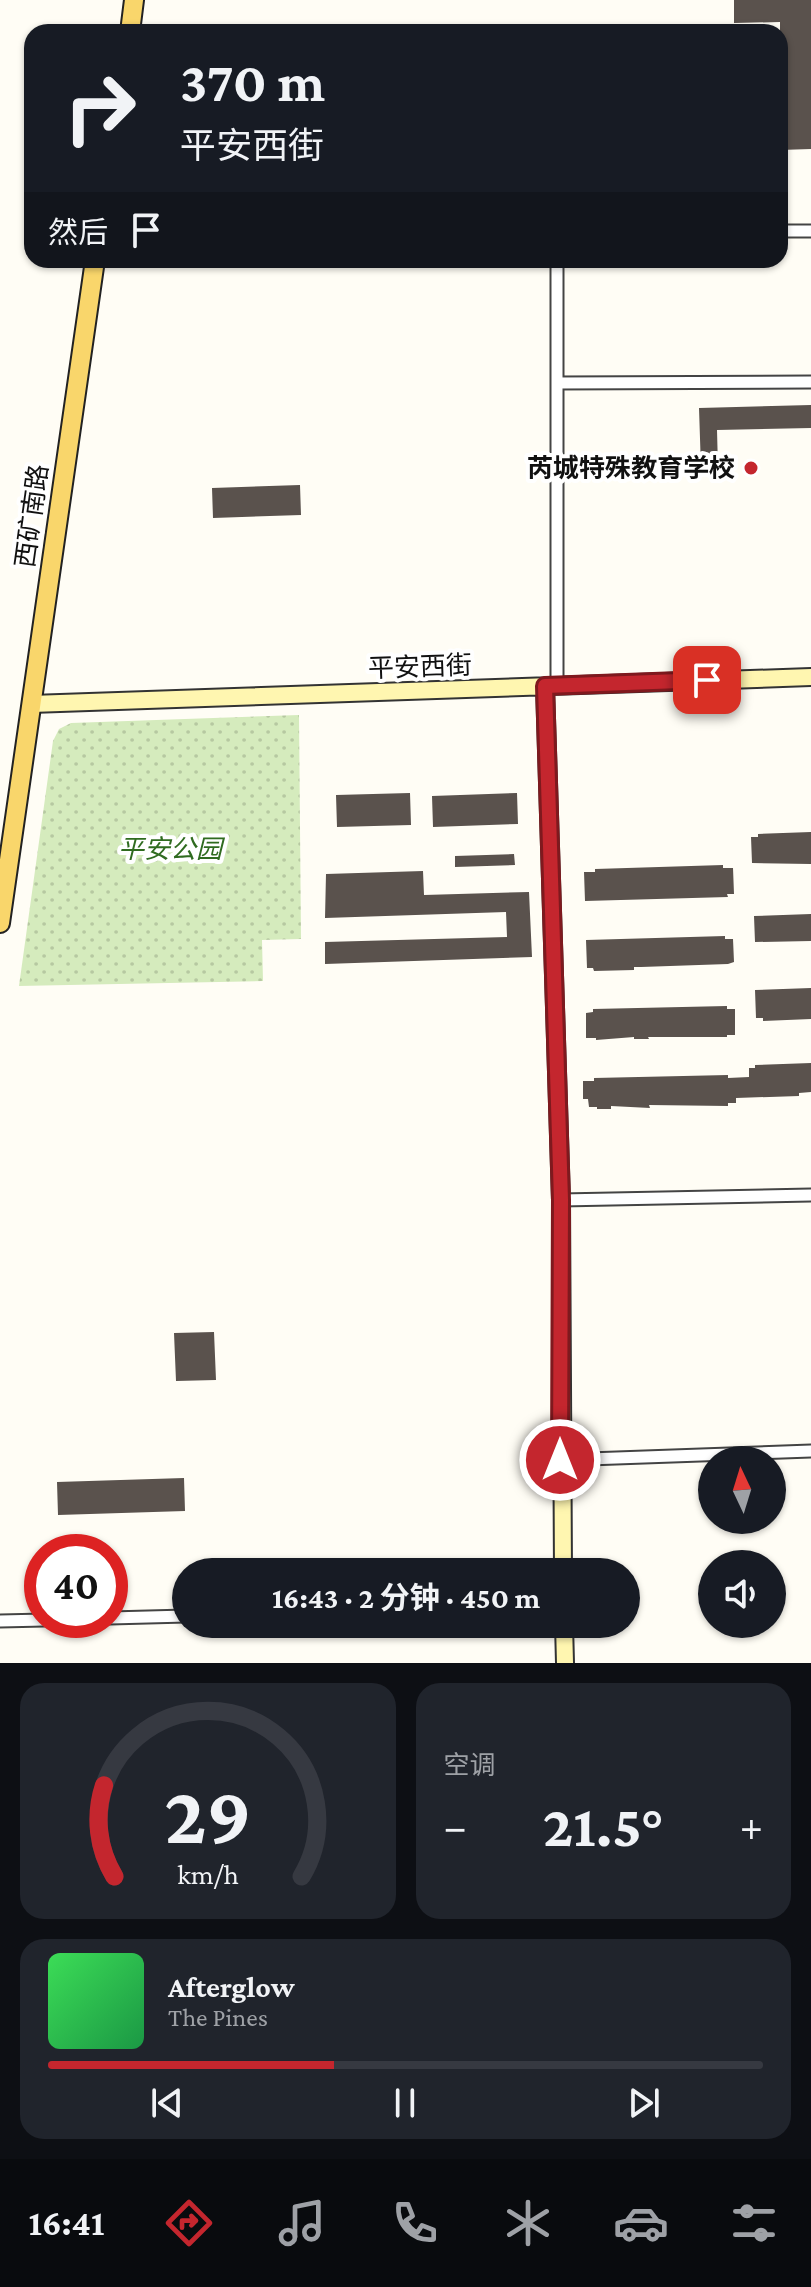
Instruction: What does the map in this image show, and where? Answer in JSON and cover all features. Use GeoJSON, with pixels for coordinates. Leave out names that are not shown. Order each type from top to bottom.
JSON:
{"type":"FeatureCollection","features":[{"type":"Feature","properties":{"kind":"main road"},"geometry":{"type":"LineString","coordinates":[[131,24],[134,0]]}},
{"type":"Feature","properties":{"kind":"main road","name":"西矿南路"},"geometry":{"type":"LineString","coordinates":[[0,923],[94,268]]}},
{"type":"Feature","properties":{"kind":"street"},"geometry":{"type":"LineString","coordinates":[[788,231],[811,231]]}},
{"type":"Feature","properties":{"kind":"street"},"geometry":{"type":"LineString","coordinates":[[557,268],[551,686],[561,1200],[563,1558]]}},
{"type":"Feature","properties":{"kind":"street"},"geometry":{"type":"LineString","coordinates":[[557,383],[811,382]]}},
{"type":"Feature","properties":{"kind":"street","name":"平安西街"},"geometry":{"type":"LineString","coordinates":[[31,704],[811,677]]}},
{"type":"Feature","properties":{"kind":"street"},"geometry":{"type":"LineString","coordinates":[[561,1200],[811,1195]]}},
{"type":"Feature","properties":{"kind":"street"},"geometry":{"type":"LineString","coordinates":[[560,1460],[811,1451]]}},
{"type":"Feature","properties":{"kind":"street"},"geometry":{"type":"LineString","coordinates":[[128,1618],[172,1616]]}},
{"type":"Feature","properties":{"kind":"street"},"geometry":{"type":"LineString","coordinates":[[0,1621],[24,1620]]}},
{"type":"Feature","properties":{"kind":"street"},"geometry":{"type":"LineString","coordinates":[[564,1638],[565,1663]]}},
{"type":"Feature","properties":{"kind":"green space","name":"平安公园"},"geometry":{"type":"Polygon","coordinates":[[[299,715],[301,939],[262,940],[263,981],[19,986],[53,741],[59,729],[71,723],[299,715]]]}},
{"type":"Feature","properties":{"kind":"building"},"geometry":{"type":"Polygon","coordinates":[[[734,0],[811,0],[811,149],[788,150],[788,24],[734,23],[734,0]]]}},
{"type":"Feature","properties":{"kind":"building"},"geometry":{"type":"Polygon","coordinates":[[[811,405],[811,428],[717,430],[718,468],[701,469],[699,408],[811,405]]]}},
{"type":"Feature","properties":{"kind":"building"},"geometry":{"type":"Polygon","coordinates":[[[300,485],[301,515],[213,518],[212,488],[300,485]]]}},
{"type":"Feature","properties":{"kind":"building"},"geometry":{"type":"Polygon","coordinates":[[[410,793],[411,825],[337,827],[336,795],[410,793]]]}},
{"type":"Feature","properties":{"kind":"building"},"geometry":{"type":"Polygon","coordinates":[[[517,793],[518,824],[433,827],[432,796],[517,793]]]}},
{"type":"Feature","properties":{"kind":"building"},"geometry":{"type":"Polygon","coordinates":[[[811,832],[811,864],[752,863],[751,837],[758,837],[758,834],[811,832]]]}},
{"type":"Feature","properties":{"kind":"building"},"geometry":{"type":"Polygon","coordinates":[[[514,854],[515,865],[455,867],[455,856],[514,854]]]}},
{"type":"Feature","properties":{"kind":"building"},"geometry":{"type":"Polygon","coordinates":[[[723,865],[723,868],[733,868],[734,894],[727,894],[728,897],[585,901],[584,872],[595,872],[595,869],[723,865]]]}},
{"type":"Feature","properties":{"kind":"building"},"geometry":{"type":"Polygon","coordinates":[[[423,871],[424,895],[529,892],[532,957],[325,964],[325,942],[507,937],[506,912],[325,918],[326,874],[423,871]]]}},
{"type":"Feature","properties":{"kind":"building"},"geometry":{"type":"Polygon","coordinates":[[[811,914],[811,941],[755,942],[754,916],[811,914]]]}},
{"type":"Feature","properties":{"kind":"building"},"geometry":{"type":"Polygon","coordinates":[[[725,936],[725,939],[733,939],[734,962],[728,964],[634,967],[634,970],[594,971],[587,968],[586,940],[725,936]]]}},
{"type":"Feature","properties":{"kind":"building"},"geometry":{"type":"Polygon","coordinates":[[[811,988],[811,1019],[763,1021],[763,1018],[756,1018],[755,990],[811,988]]]}},
{"type":"Feature","properties":{"kind":"building"},"geometry":{"type":"Polygon","coordinates":[[[727,1006],[727,1009],[735,1009],[735,1035],[727,1037],[586,1038],[586,1013],[593,1012],[593,1009],[727,1006]]]}},
{"type":"Feature","properties":{"kind":"building"},"geometry":{"type":"Polygon","coordinates":[[[811,1063],[811,1092],[799,1093],[799,1096],[736,1098],[736,1103],[728,1103],[728,1106],[649,1105],[650,1108],[611,1106],[611,1109],[589,1107],[588,1099],[583,1099],[583,1081],[594,1081],[594,1078],[749,1077],[749,1068],[755,1068],[755,1065],[811,1063]]]}},
{"type":"Feature","properties":{"kind":"building"},"geometry":{"type":"Polygon","coordinates":[[[214,1332],[216,1380],[176,1381],[174,1333],[214,1332]]]}},
{"type":"Feature","properties":{"kind":"building"},"geometry":{"type":"Polygon","coordinates":[[[184,1478],[185,1511],[58,1515],[57,1482],[184,1478]]]}},
{"type":"Feature","properties":{"kind":"place","name":"芮城特殊教育学校"},"geometry":{"type":"Point","coordinates":[751,468]}},
{"type":"Feature","properties":{"kind":"route"},"geometry":{"type":"LineString","coordinates":[[560,1460],[561,1200],[545,686],[707,680]]}}]}
